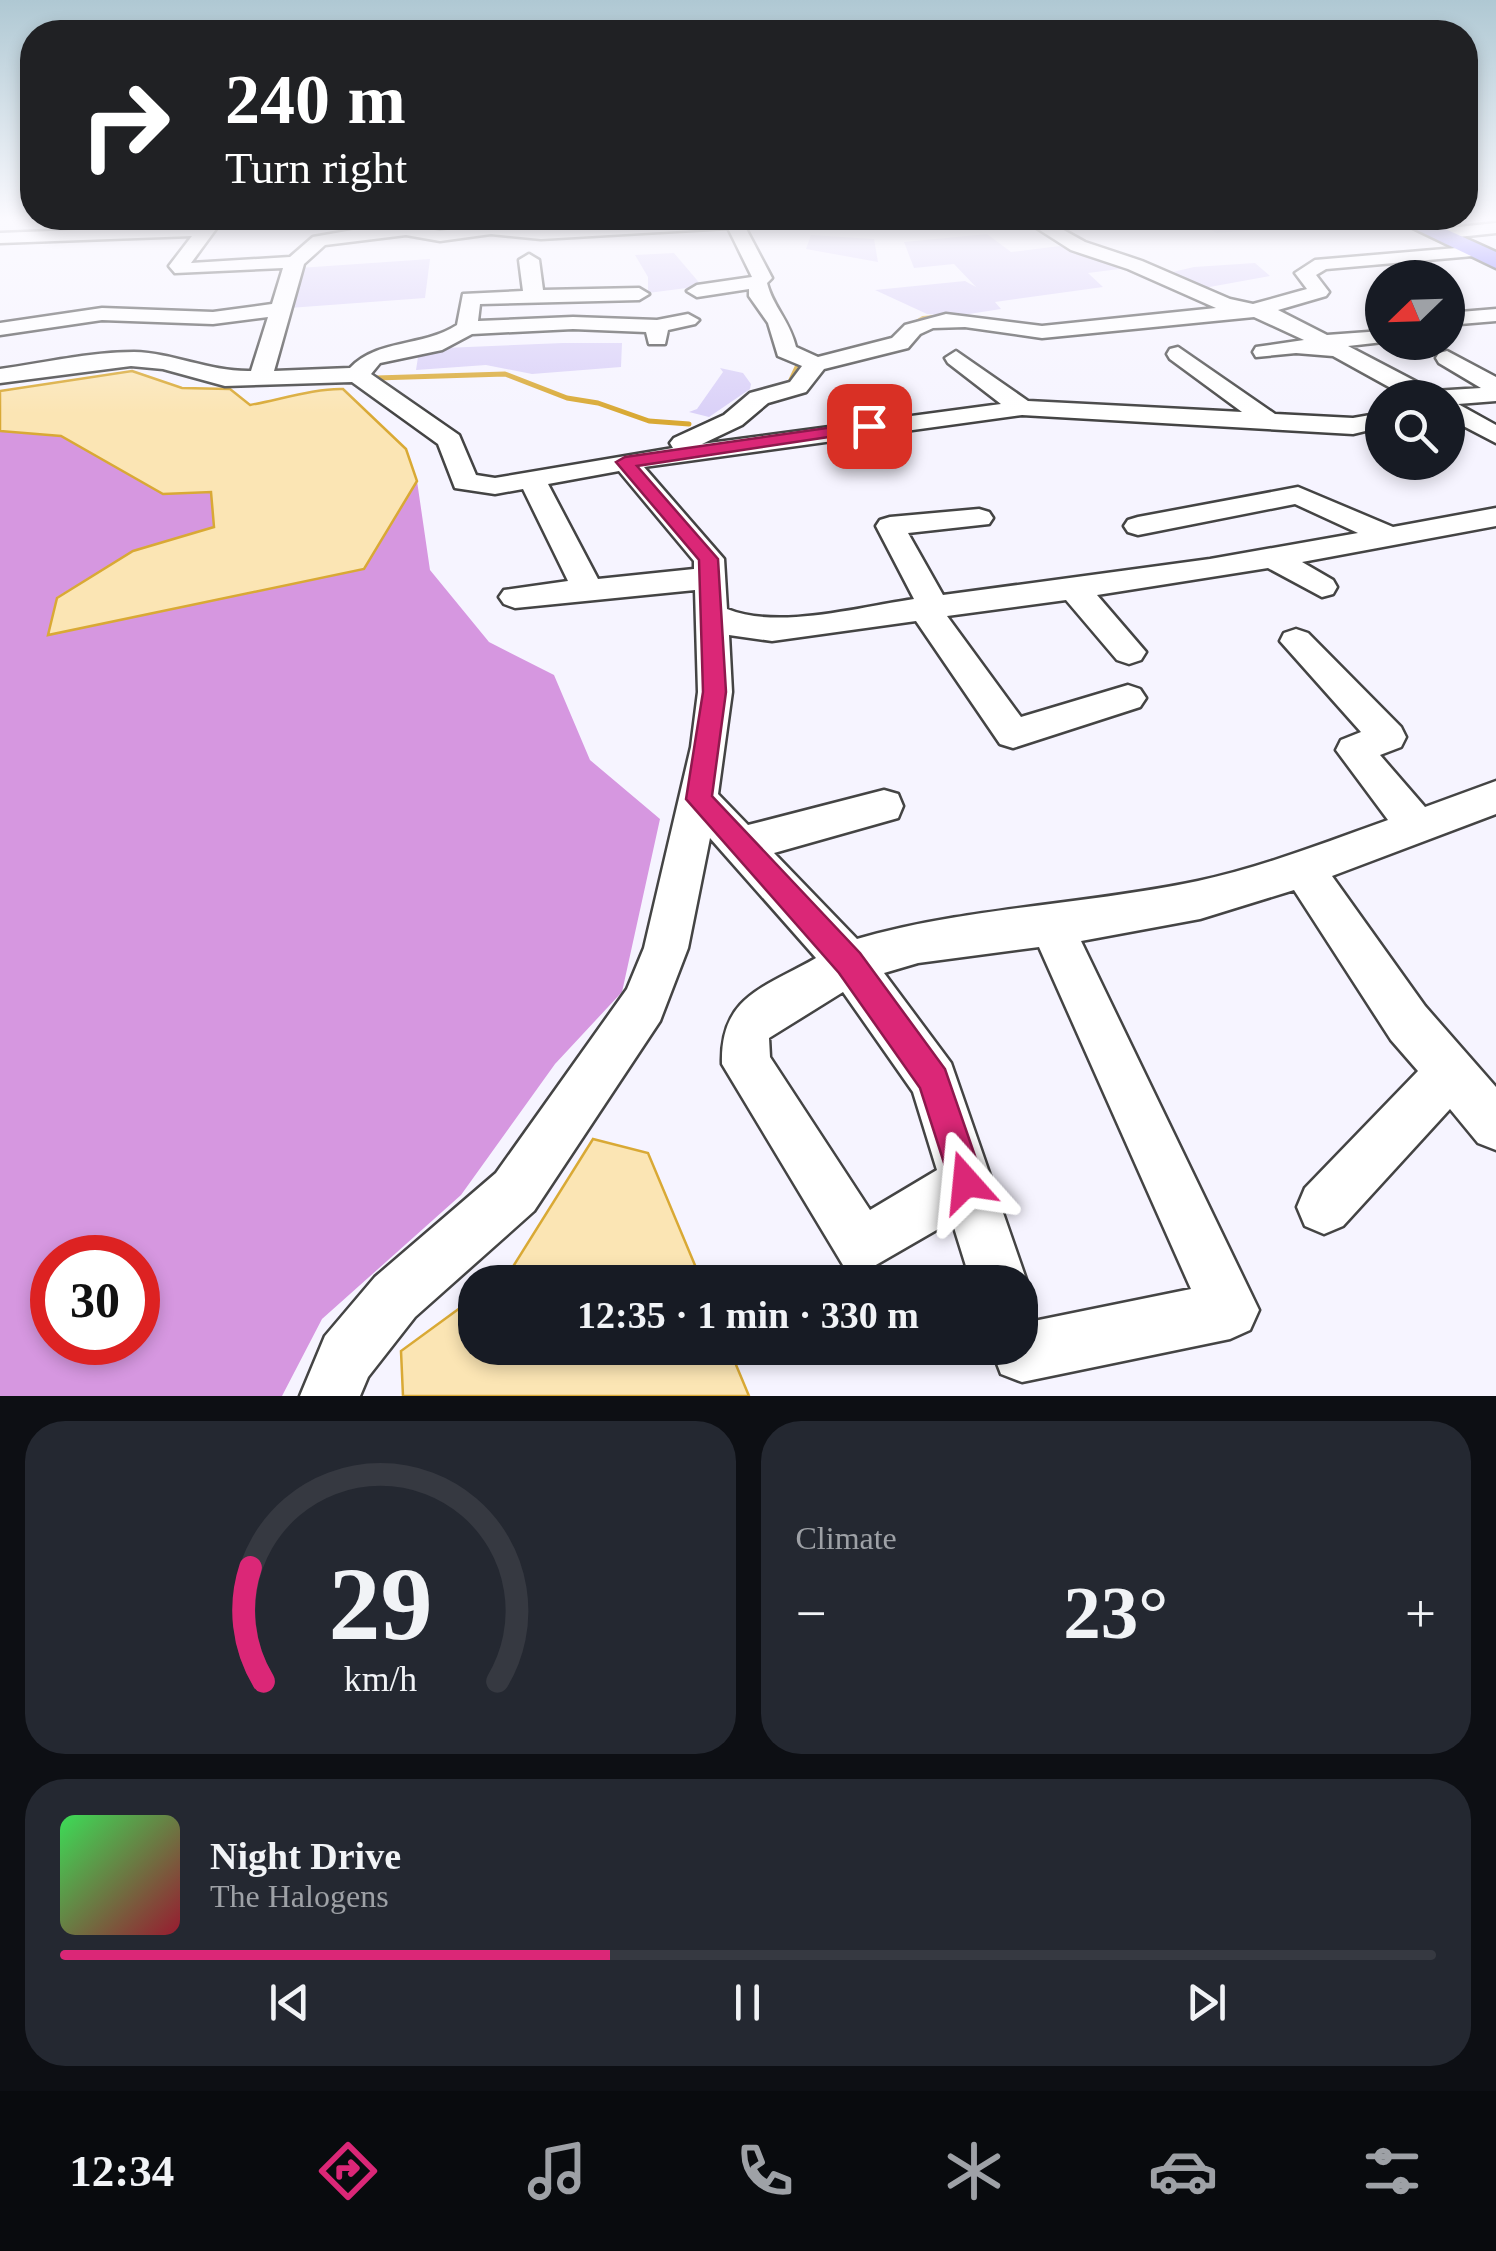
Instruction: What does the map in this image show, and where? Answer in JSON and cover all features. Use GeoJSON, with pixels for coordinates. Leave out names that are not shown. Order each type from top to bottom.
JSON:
{"type":"FeatureCollection","features":[{"type":"Feature","properties":{"kind":"street"},"geometry":{"type":"LineString","coordinates":[[102,314],[171,283]]}},
{"type":"Feature","properties":{"kind":"street"},"geometry":{"type":"LineString","coordinates":[[260,378],[289,283]]}},
{"type":"Feature","properties":{"kind":"street"},"geometry":{"type":"LineString","coordinates":[[532,283],[534,294]]}},
{"type":"Feature","properties":{"kind":"street"},"geometry":{"type":"LineString","coordinates":[[698,290],[751,283]]}},
{"type":"Feature","properties":{"kind":"street"},"geometry":{"type":"LineString","coordinates":[[752,283],[759,286],[759,296],[779,322],[786,352],[816,364],[900,343],[915,327],[936,319],[1042,332],[1252,311],[1319,292],[1312,283]]}},
{"type":"Feature","properties":{"kind":"street"},"geometry":{"type":"LineString","coordinates":[[1176,283],[1224,304],[1273,315],[1394,380]]}},
{"type":"Feature","properties":{"kind":"street"},"geometry":{"type":"LineString","coordinates":[[467,328],[470,298],[640,294]]}},
{"type":"Feature","properties":{"kind":"street"},"geometry":{"type":"LineString","coordinates":[[601,297],[603,330]]}},
{"type":"Feature","properties":{"kind":"street"},"geometry":{"type":"LineString","coordinates":[[0,330],[102,314],[213,318],[281,309]]}},
{"type":"Feature","properties":{"kind":"street"},"geometry":{"type":"LineString","coordinates":[[1465,318],[1496,315]]}},
{"type":"Feature","properties":{"kind":"street"},"geometry":{"type":"LineString","coordinates":[[357,375],[372,356],[414,352],[452,340],[467,328],[657,332],[688,320]]}},
{"type":"Feature","properties":{"kind":"street"},"geometry":{"type":"LineString","coordinates":[[1264,352],[1365,339]]}},
{"type":"Feature","properties":{"kind":"street"},"geometry":{"type":"LineString","coordinates":[[1470,345],[1496,360]]}},
{"type":"Feature","properties":{"kind":"street"},"geometry":{"type":"LineString","coordinates":[[1178,354],[1267,420]]}},
{"type":"Feature","properties":{"kind":"street"},"geometry":{"type":"LineString","coordinates":[[956,358],[1022,408]]}},
{"type":"Feature","properties":{"kind":"street"},"geometry":{"type":"LineString","coordinates":[[0,376],[131,359],[164,362],[226,379],[357,375],[450,440],[465,482],[495,486],[625,462],[1022,408],[1353,426],[1365,424]]}},
{"type":"Feature","properties":{"kind":"street"},"geometry":{"type":"LineString","coordinates":[[1450,360],[1496,391]]}},
{"type":"Feature","properties":{"kind":"street"},"geometry":{"type":"LineString","coordinates":[[625,462],[733,420],[759,398],[798,388],[816,364]]}},
{"type":"Feature","properties":{"kind":"street"},"geometry":{"type":"LineString","coordinates":[[1465,395],[1496,391]]}},
{"type":"Feature","properties":{"kind":"street"},"geometry":{"type":"LineString","coordinates":[[1465,418],[1496,435]]}},
{"type":"Feature","properties":{"kind":"street"},"geometry":{"type":"LineString","coordinates":[[330,1396],[346,1357],[395,1297],[515,1192],[644,1005],[666,948],[699,799],[715,692],[709,559],[625,462]]}},
{"type":"Feature","properties":{"kind":"street"},"geometry":{"type":"LineString","coordinates":[[532,479],[588,590]]}},
{"type":"Feature","properties":{"kind":"street"},"geometry":{"type":"LineString","coordinates":[[1138,526],[1298,494],[1388,536]]}},
{"type":"Feature","properties":{"kind":"street"},"geometry":{"type":"LineString","coordinates":[[712,615],[742,628],[772,630],[1272,558],[1496,517]]}},
{"type":"Feature","properties":{"kind":"street"},"geometry":{"type":"LineString","coordinates":[[978,518],[890,526],[929,607],[1013,734],[1128,698]]}},
{"type":"Feature","properties":{"kind":"street"},"geometry":{"type":"LineString","coordinates":[[1272,558],[1322,587]]}},
{"type":"Feature","properties":{"kind":"street"},"geometry":{"type":"LineString","coordinates":[[516,597],[710,578]]}},
{"type":"Feature","properties":{"kind":"street"},"geometry":{"type":"LineString","coordinates":[[1072,588],[1129,652]]}},
{"type":"Feature","properties":{"kind":"street"},"geometry":{"type":"LineString","coordinates":[[1296,641],[1388,738],[1354,750],[1418,826]]}},
{"type":"Feature","properties":{"kind":"street"},"geometry":{"type":"LineString","coordinates":[[966,1182],[862,1246],[746,1064],[745,1038],[752,1022],[850,963],[918,942],[1051,926],[1200,900],[1302,869],[1496,797]]}},
{"type":"Feature","properties":{"kind":"street"},"geometry":{"type":"LineString","coordinates":[[699,799],[850,963],[934,1080],[993,1265]]}},
{"type":"Feature","properties":{"kind":"street"},"geometry":{"type":"LineString","coordinates":[[742,844],[884,806]]}},
{"type":"Feature","properties":{"kind":"street"},"geometry":{"type":"LineString","coordinates":[[1302,869],[1408,1022],[1496,1125]]}},
{"type":"Feature","properties":{"kind":"street"},"geometry":{"type":"LineString","coordinates":[[1038,1350],[1230,1310],[1051,926]]}},
{"type":"Feature","properties":{"kind":"street"},"geometry":{"type":"LineString","coordinates":[[1324,1207],[1449,1074]]}},
{"type":"Feature","properties":{"kind":"shaded area"},"geometry":{"type":"Polygon","coordinates":[[[295,283],[427,283],[425,298],[289,308],[295,283]]]}},
{"type":"Feature","properties":{"kind":"shaded area"},"geometry":{"type":"Polygon","coordinates":[[[648,283],[702,286],[648,293],[648,283]]]}},
{"type":"Feature","properties":{"kind":"shaded area"},"geometry":{"type":"Polygon","coordinates":[[[944,283],[976,287],[972,283],[1099,283],[1103,287],[995,302],[1001,309],[956,316],[927,314],[875,290],[944,283]]]}},
{"type":"Feature","properties":{"kind":"shaded area"},"geometry":{"type":"Polygon","coordinates":[[[1178,283],[1231,283],[1193,290],[1178,283]]]}},
{"type":"Feature","properties":{"kind":"shaded area"},"geometry":{"type":"Polygon","coordinates":[[[622,343],[621,367],[532,374],[486,365],[416,370],[418,357],[444,348],[622,343]]]}},
{"type":"Feature","properties":{"kind":"shaded area"},"geometry":{"type":"Polygon","coordinates":[[[720,368],[743,373],[750,389],[709,417],[689,412],[697,409],[723,372],[720,368]]]}},
{"type":"Feature","properties":{"kind":"shaded area"},"geometry":{"type":"Polygon","coordinates":[[[132,371],[182,388],[230,389],[250,405],[343,389],[406,449],[417,481],[364,569],[48,635],[57,598],[133,551],[214,527],[211,492],[163,494],[61,436],[0,431],[0,391],[132,371]]]}},
{"type":"Feature","properties":{"kind":"shaded area"},"geometry":{"type":"Polygon","coordinates":[[[0,431],[61,436],[163,494],[211,492],[214,527],[133,551],[57,597],[48,635],[364,569],[417,481],[430,570],[489,642],[554,675],[590,760],[660,819],[622,992],[555,1064],[461,1195],[322,1319],[282,1396],[0,1396],[0,431]]]}},
{"type":"Feature","properties":{"kind":"shaded area"},"geometry":{"type":"Polygon","coordinates":[[[593,1139],[648,1153],[695,1265],[514,1265],[593,1139]]]}},
{"type":"Feature","properties":{"kind":"shaded area"},"geometry":{"type":"Polygon","coordinates":[[[458,1309],[458,1365],[736,1365],[749,1396],[403,1396],[401,1351],[458,1309]]]}},
{"type":"Feature","properties":{"kind":"waterway"},"geometry":{"type":"LineString","coordinates":[[903,330],[923,318],[946,316]]}},
{"type":"Feature","properties":{"kind":"waterway"},"geometry":{"type":"LineString","coordinates":[[789,384],[798,365]]}},
{"type":"Feature","properties":{"kind":"waterway"},"geometry":{"type":"LineString","coordinates":[[376,378],[505,374],[567,398],[598,403],[649,421],[689,424]]}},
{"type":"Feature","properties":{"kind":"route"},"geometry":{"type":"LineString","coordinates":[[869,426],[625,462],[709,559],[715,692],[699,799],[850,963],[934,1080],[966,1182]]}}]}
